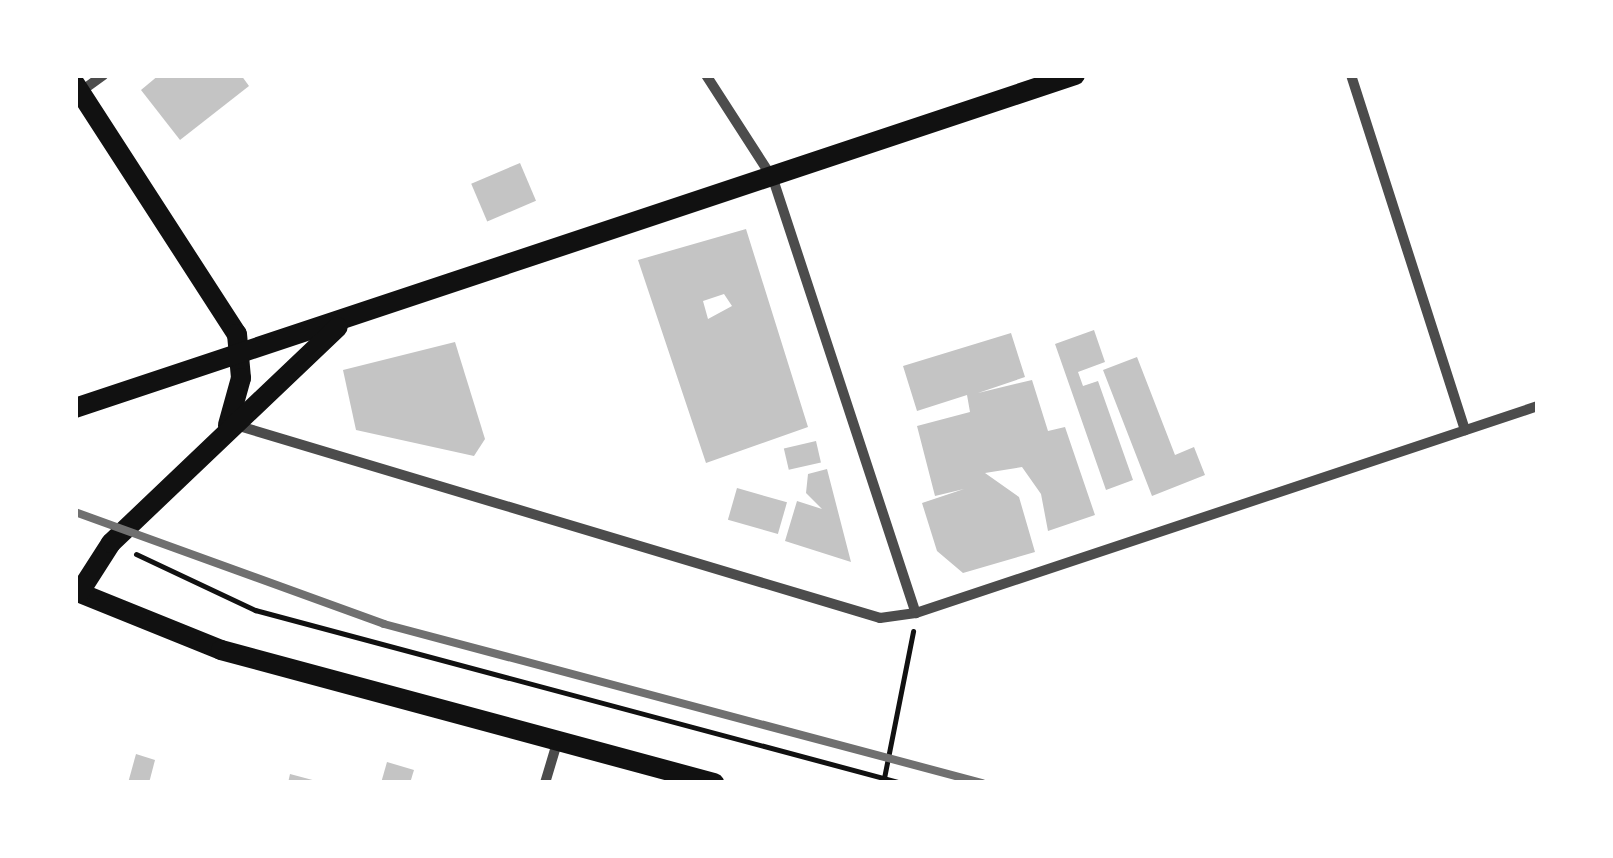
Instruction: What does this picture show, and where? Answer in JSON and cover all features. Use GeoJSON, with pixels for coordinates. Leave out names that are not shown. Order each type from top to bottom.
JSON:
{"type":"FeatureCollection","features":[{"type":"Feature","properties":{"kind":"main road"},"geometry":{"type":"LineString","coordinates":[[75,408],[242,348],[346,322],[1075,75]]}},
{"type":"Feature","properties":{"kind":"main road"},"geometry":{"type":"LineString","coordinates":[[78,88],[242,348],[228,425]]}},
{"type":"Feature","properties":{"kind":"main road"},"geometry":{"type":"LineString","coordinates":[[346,322],[228,425],[108,546],[76,596],[221,650],[557,744],[714,783]]}},
{"type":"Feature","properties":{"kind":"street"},"geometry":{"type":"LineString","coordinates":[[78,88],[103,75]]}},
{"type":"Feature","properties":{"kind":"street"},"geometry":{"type":"LineString","coordinates":[[706,75],[774,179],[916,614]]}},
{"type":"Feature","properties":{"kind":"street"},"geometry":{"type":"LineString","coordinates":[[1351,75],[1465,430]]}},
{"type":"Feature","properties":{"kind":"street"},"geometry":{"type":"LineString","coordinates":[[228,425],[275,431],[824,606],[880,618],[916,614],[1538,406]]}},
{"type":"Feature","properties":{"kind":"street"},"geometry":{"type":"LineString","coordinates":[[545,783],[557,744]]}},
{"type":"Feature","properties":{"kind":"path"},"geometry":{"type":"LineString","coordinates":[[108,546],[161,560],[178,578],[254,610],[530,691],[902,783]]}},
{"type":"Feature","properties":{"kind":"path"},"geometry":{"type":"LineString","coordinates":[[884,780],[916,614]]}},
{"type":"Feature","properties":{"kind":"building"},"geometry":{"type":"Polygon","coordinates":[[[159,75],[241,75],[249,86],[180,140],[141,90],[159,75]]]}},
{"type":"Feature","properties":{"kind":"building"},"geometry":{"type":"Polygon","coordinates":[[[520,163],[536,201],[487,221],[471,184],[520,163]]]}},
{"type":"Feature","properties":{"kind":"building"},"geometry":{"type":"Polygon","coordinates":[[[746,229],[808,427],[706,463],[638,260],[746,229]],[[724,294],[703,301],[708,319],[732,306],[724,294]]]}},
{"type":"Feature","properties":{"kind":"building"},"geometry":{"type":"Polygon","coordinates":[[[1094,330],[1105,362],[1078,372],[1083,386],[1098,381],[1133,480],[1106,490],[1055,344],[1094,330]]]}},
{"type":"Feature","properties":{"kind":"building"},"geometry":{"type":"Polygon","coordinates":[[[1011,333],[1025,377],[978,393],[1032,380],[1048,431],[1065,427],[1095,515],[1048,531],[1041,494],[1022,467],[985,473],[1019,497],[1035,552],[963,573],[937,551],[922,503],[964,489],[935,496],[917,426],[970,412],[967,395],[917,411],[903,366],[1011,333]]]}},
{"type":"Feature","properties":{"kind":"building"},"geometry":{"type":"Polygon","coordinates":[[[455,342],[485,439],[474,456],[356,430],[343,370],[455,342]]]}},
{"type":"Feature","properties":{"kind":"building"},"geometry":{"type":"Polygon","coordinates":[[[1137,357],[1175,455],[1194,447],[1205,475],[1152,496],[1103,370],[1137,357]]]}},
{"type":"Feature","properties":{"kind":"building"},"geometry":{"type":"Polygon","coordinates":[[[816,441],[821,462],[789,470],[784,448],[816,441]]]}},
{"type":"Feature","properties":{"kind":"building"},"geometry":{"type":"Polygon","coordinates":[[[827,469],[851,562],[785,541],[797,501],[822,509],[806,493],[808,474],[827,469]]]}},
{"type":"Feature","properties":{"kind":"building"},"geometry":{"type":"Polygon","coordinates":[[[737,488],[787,502],[778,534],[728,520],[737,488]]]}},
{"type":"Feature","properties":{"kind":"building"},"geometry":{"type":"Polygon","coordinates":[[[136,754],[155,760],[149,783],[128,783],[136,754]]]}},
{"type":"Feature","properties":{"kind":"building"},"geometry":{"type":"Polygon","coordinates":[[[387,762],[414,770],[410,783],[381,783],[387,762]]]}},
{"type":"Feature","properties":{"kind":"building"},"geometry":{"type":"Polygon","coordinates":[[[290,774],[320,782],[288,783],[290,774]]]}},
{"type":"Feature","properties":{"kind":"railway"},"geometry":{"type":"LineString","coordinates":[[75,512],[384,624],[982,783]]}}]}
